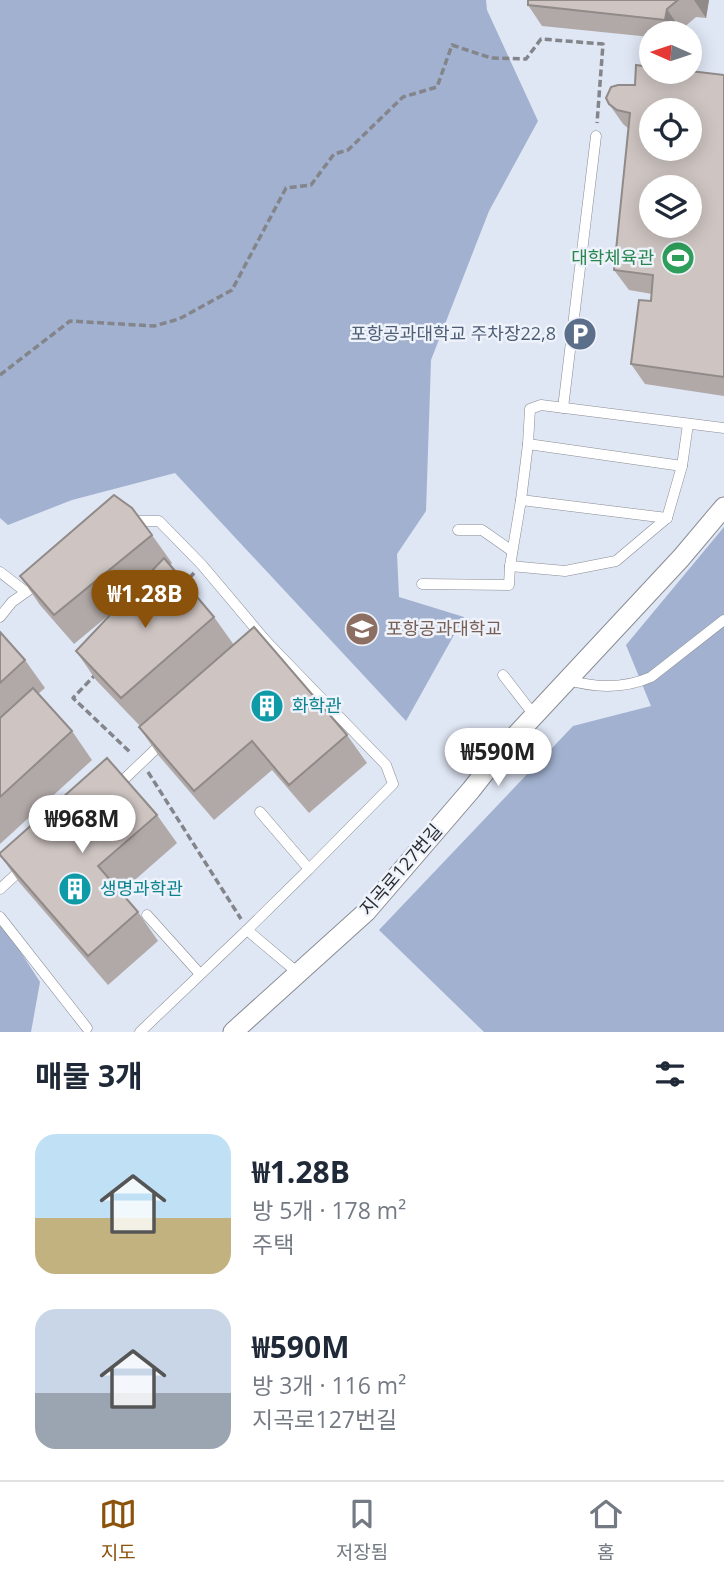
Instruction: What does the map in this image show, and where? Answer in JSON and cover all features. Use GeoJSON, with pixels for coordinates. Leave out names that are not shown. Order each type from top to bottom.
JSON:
{"type":"FeatureCollection","features":[{"type":"Feature","properties":{"kind":"street","name":"지곡로127번길"},"geometry":{"type":"LineString","coordinates":[[233,1032],[366,912],[504,748],[681,558],[724,507]]}},
{"type":"Feature","properties":{"kind":"lane"},"geometry":{"type":"LineString","coordinates":[[563,408],[596,136]]}},
{"type":"Feature","properties":{"kind":"lane"},"geometry":{"type":"LineString","coordinates":[[422,584],[509,585],[528,444],[530,409],[541,405],[724,428]]}},
{"type":"Feature","properties":{"kind":"lane"},"geometry":{"type":"LineString","coordinates":[[510,566],[565,571],[615,561],[667,518],[682,466],[688,424]]}},
{"type":"Feature","properties":{"kind":"lane"},"geometry":{"type":"LineString","coordinates":[[528,444],[682,466]]}},
{"type":"Feature","properties":{"kind":"lane"},"geometry":{"type":"LineString","coordinates":[[521,500],[667,518]]}},
{"type":"Feature","properties":{"kind":"lane"},"geometry":{"type":"LineString","coordinates":[[117,521],[159,521],[202,565],[266,641],[386,765],[393,783],[309,869],[141,1032]]}},
{"type":"Feature","properties":{"kind":"lane"},"geometry":{"type":"LineString","coordinates":[[458,530],[482,530],[512,551]]}},
{"type":"Feature","properties":{"kind":"lane"},"geometry":{"type":"LineString","coordinates":[[0,572],[26,592]]}},
{"type":"Feature","properties":{"kind":"lane"},"geometry":{"type":"LineString","coordinates":[[0,617],[12,602],[46,579]]}},
{"type":"Feature","properties":{"kind":"lane"},"geometry":{"type":"LineString","coordinates":[[567,680],[591,687],[642,681],[651,677],[724,620]]}},
{"type":"Feature","properties":{"kind":"lane"},"geometry":{"type":"LineString","coordinates":[[247,660],[266,641]]}},
{"type":"Feature","properties":{"kind":"lane"},"geometry":{"type":"LineString","coordinates":[[503,675],[534,715]]}},
{"type":"Feature","properties":{"kind":"lane"},"geometry":{"type":"LineString","coordinates":[[104,797],[171,735]]}},
{"type":"Feature","properties":{"kind":"lane"},"geometry":{"type":"LineString","coordinates":[[260,812],[309,869]]}},
{"type":"Feature","properties":{"kind":"lane"},"geometry":{"type":"LineString","coordinates":[[0,889],[31,861]]}},
{"type":"Feature","properties":{"kind":"lane"},"geometry":{"type":"LineString","coordinates":[[147,915],[200,974]]}},
{"type":"Feature","properties":{"kind":"lane"},"geometry":{"type":"LineString","coordinates":[[0,917],[89,1031]]}},
{"type":"Feature","properties":{"kind":"lane"},"geometry":{"type":"LineString","coordinates":[[247,930],[298,973]]}},
{"type":"Feature","properties":{"kind":"path"},"geometry":{"type":"LineString","coordinates":[[0,375],[70,321],[154,326],[179,319],[232,290],[286,188],[311,186],[334,153],[348,150],[403,97],[437,87],[452,45],[491,58],[526,59],[541,39],[603,44],[596,136]]}},
{"type":"Feature","properties":{"kind":"path"},"geometry":{"type":"LineString","coordinates":[[174,594],[202,565]]}},
{"type":"Feature","properties":{"kind":"path"},"geometry":{"type":"LineString","coordinates":[[101,670],[73,698],[142,763],[247,930]]}},
{"type":"Feature","properties":{"kind":"shaded area","name":"포항공과대학교"},"geometry":{"type":"Polygon","coordinates":[[[0,0],[724,0],[724,1032],[0,1032],[0,0]]]}},
{"type":"Feature","properties":{"kind":"shaded area"},"geometry":{"type":"Polygon","coordinates":[[[0,0],[486,0],[487,10],[538,121],[489,211],[431,360],[426,511],[397,554],[399,597],[464,617],[406,721],[175,473],[72,500],[8,525],[0,518],[0,0]]]}},
{"type":"Feature","properties":{"kind":"shaded area"},"geometry":{"type":"Polygon","coordinates":[[[724,527],[724,1032],[484,1032],[379,930],[573,726],[651,706],[626,645],[724,527]]]}},
{"type":"Feature","properties":{"kind":"shaded area"},"geometry":{"type":"Polygon","coordinates":[[[0,920],[40,982],[31,1032],[0,1032],[0,920]]]}},
{"type":"Feature","properties":{"kind":"building"},"geometry":{"type":"Polygon","coordinates":[[[528,0],[678,0],[667,9],[665,20],[528,5],[528,0]]]}},
{"type":"Feature","properties":{"kind":"building","name":"대학체육관"},"geometry":{"type":"Polygon","coordinates":[[[636,65],[639,65],[639,84],[702,84],[702,72],[724,75],[724,377],[631,364],[639,300],[651,301],[653,275],[614,270],[630,113],[617,110],[606,98],[611,87],[635,85],[636,65]]]}},
{"type":"Feature","properties":{"kind":"building"},"geometry":{"type":"Polygon","coordinates":[[[114,495],[132,508],[152,535],[54,615],[20,576],[114,495]]]}},
{"type":"Feature","properties":{"kind":"building"},"geometry":{"type":"Polygon","coordinates":[[[164,558],[214,617],[121,698],[76,651],[164,558]]]}},
{"type":"Feature","properties":{"kind":"building","name":"화학관"},"geometry":{"type":"Polygon","coordinates":[[[254,627],[347,735],[289,785],[252,741],[194,791],[139,727],[254,627]]]}},
{"type":"Feature","properties":{"kind":"building"},"geometry":{"type":"Polygon","coordinates":[[[0,632],[25,660],[0,683],[0,632]]]}},
{"type":"Feature","properties":{"kind":"building"},"geometry":{"type":"Polygon","coordinates":[[[33,688],[72,731],[0,797],[0,718],[33,688]]]}},
{"type":"Feature","properties":{"kind":"building","name":"생명과학관"},"geometry":{"type":"Polygon","coordinates":[[[107,758],[157,815],[98,866],[138,912],[88,956],[0,853],[107,758]]]}},
{"type":"Feature","properties":{"kind":"place","name":"대학체육관"},"geometry":{"type":"Point","coordinates":[678,258]}},
{"type":"Feature","properties":{"kind":"place","name":"포항공과대학교 주차장22,8"},"geometry":{"type":"Point","coordinates":[580,334]}},
{"type":"Feature","properties":{"kind":"place","name":"포항공과대학교"},"geometry":{"type":"Point","coordinates":[362,629]}},
{"type":"Feature","properties":{"kind":"place","name":"화학관"},"geometry":{"type":"Point","coordinates":[267,706]}},
{"type":"Feature","properties":{"kind":"place","name":"생명과학관"},"geometry":{"type":"Point","coordinates":[75,889]}}]}
